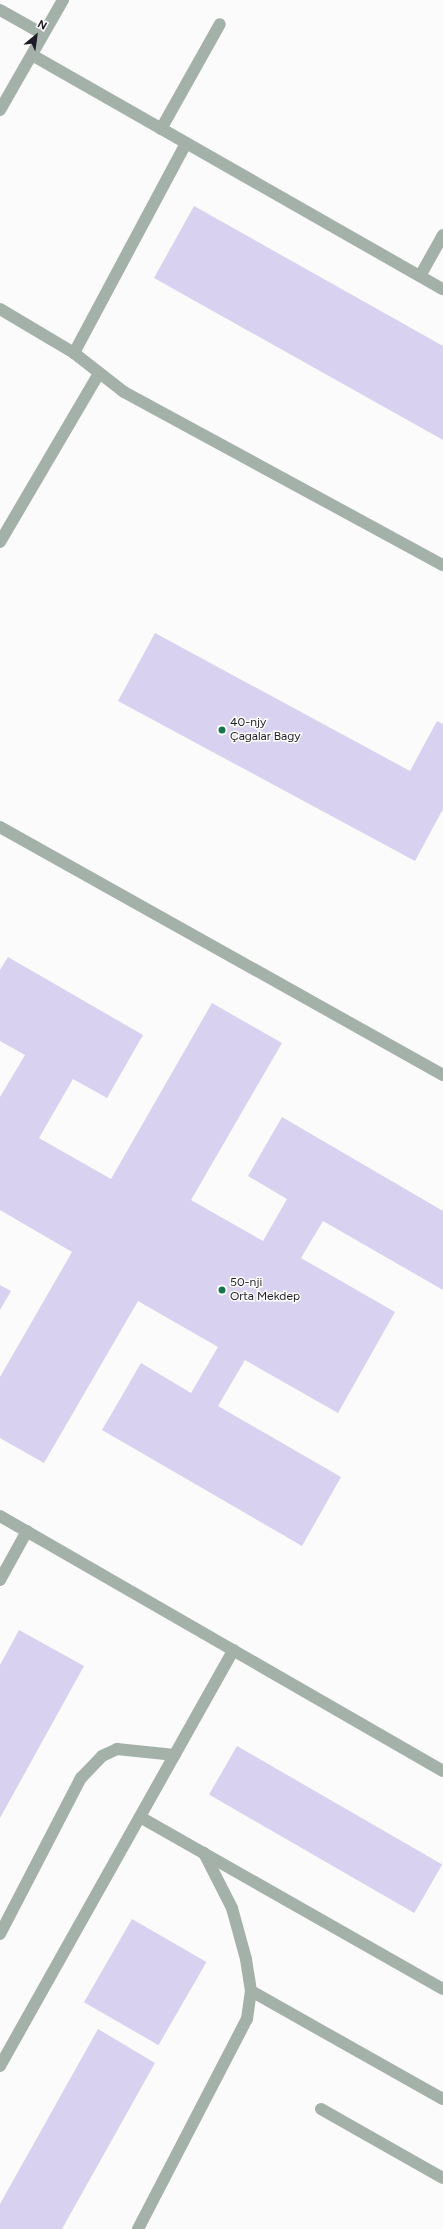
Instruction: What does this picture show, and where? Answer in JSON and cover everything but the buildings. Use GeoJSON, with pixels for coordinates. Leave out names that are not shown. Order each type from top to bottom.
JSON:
{"type":"FeatureCollection","features":[{"type":"Feature","properties":{"kind":"street"},"geometry":{"type":"LineString","coordinates":[[0,110],[63,0]]}},
{"type":"Feature","properties":{"kind":"street"},"geometry":{"type":"LineString","coordinates":[[0,10],[44,34]]}},
{"type":"Feature","properties":{"kind":"street"},"geometry":{"type":"LineString","coordinates":[[161,129],[220,24]]}},
{"type":"Feature","properties":{"kind":"street"},"geometry":{"type":"LineString","coordinates":[[32,54],[443,289]]}},
{"type":"Feature","properties":{"kind":"street"},"geometry":{"type":"LineString","coordinates":[[74,353],[186,143]]}},
{"type":"Feature","properties":{"kind":"street"},"geometry":{"type":"LineString","coordinates":[[420,276],[443,235]]}},
{"type":"Feature","properties":{"kind":"street"},"geometry":{"type":"LineString","coordinates":[[0,309],[74,353],[124,392],[443,565]]}},
{"type":"Feature","properties":{"kind":"street"},"geometry":{"type":"LineString","coordinates":[[0,542],[99,373]]}},
{"type":"Feature","properties":{"kind":"street"},"geometry":{"type":"LineString","coordinates":[[0,827],[443,1075]]}},
{"type":"Feature","properties":{"kind":"street"},"geometry":{"type":"LineString","coordinates":[[0,1516],[443,1771]]}},
{"type":"Feature","properties":{"kind":"street"},"geometry":{"type":"LineString","coordinates":[[0,1580],[27,1531]]}},
{"type":"Feature","properties":{"kind":"street"},"geometry":{"type":"LineString","coordinates":[[0,2066],[233,1650]]}},
{"type":"Feature","properties":{"kind":"street"},"geometry":{"type":"LineString","coordinates":[[0,1934],[81,1778],[102,1756],[117,1749],[175,1755]]}},
{"type":"Feature","properties":{"kind":"street"},"geometry":{"type":"LineString","coordinates":[[140,1817],[443,1989]]}},
{"type":"Feature","properties":{"kind":"street"},"geometry":{"type":"LineString","coordinates":[[138,2229],[247,2019],[251,1991],[246,1959],[232,1908],[204,1853]]}},
{"type":"Feature","properties":{"kind":"street"},"geometry":{"type":"LineString","coordinates":[[251,1991],[443,2099]]}},
{"type":"Feature","properties":{"kind":"street"},"geometry":{"type":"LineString","coordinates":[[321,2109],[443,2178]]}},
{"type":"Feature","properties":{"kind":"place","name":"40-njy Çagalar Bagy"},"geometry":{"type":"Point","coordinates":[222,730]}},
{"type":"Feature","properties":{"kind":"place","name":"50-nji Orta Mekdep"},"geometry":{"type":"Point","coordinates":[222,1290]}}]}
